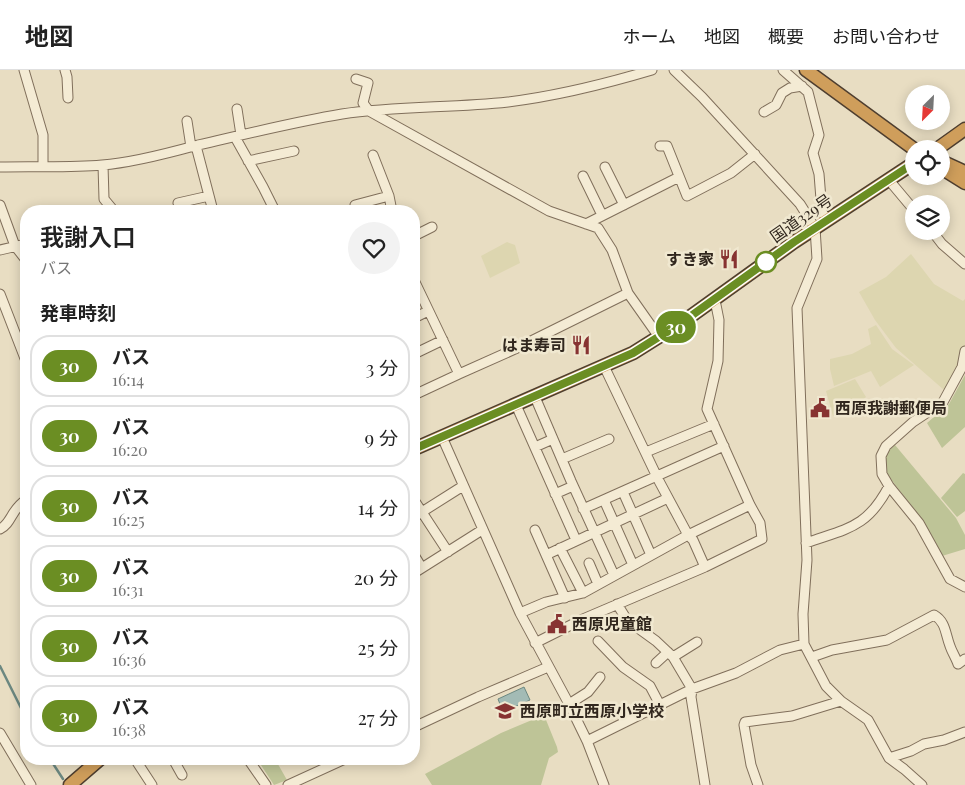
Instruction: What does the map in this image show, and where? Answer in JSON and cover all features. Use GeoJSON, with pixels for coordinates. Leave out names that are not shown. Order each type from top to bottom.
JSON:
{"type":"FeatureCollection","features":[{"type":"Feature","properties":{"kind":"highway"},"geometry":{"type":"LineString","coordinates":[[806,70],[905,142]]}},
{"type":"Feature","properties":{"kind":"highway"},"geometry":{"type":"LineString","coordinates":[[950,140],[965,130]]}},
{"type":"Feature","properties":{"kind":"highway"},"geometry":{"type":"LineString","coordinates":[[950,165],[965,172]]}},
{"type":"Feature","properties":{"kind":"highway","name":"国道329号"},"geometry":{"type":"LineString","coordinates":[[420,446],[633,353],[715,300],[827,219],[905,169]]}},
{"type":"Feature","properties":{"kind":"highway"},"geometry":{"type":"LineString","coordinates":[[950,174],[965,183]]}},
{"type":"Feature","properties":{"kind":"highway"},"geometry":{"type":"LineString","coordinates":[[70,785],[93,765]]}},
{"type":"Feature","properties":{"kind":"street"},"geometry":{"type":"LineString","coordinates":[[24,70],[44,135],[43,166]]}},
{"type":"Feature","properties":{"kind":"street"},"geometry":{"type":"LineString","coordinates":[[65,70],[68,98]]}},
{"type":"Feature","properties":{"kind":"street"},"geometry":{"type":"LineString","coordinates":[[0,167],[102,165],[306,121],[369,111],[509,102],[553,95],[615,81],[652,70]]}},
{"type":"Feature","properties":{"kind":"street"},"geometry":{"type":"LineString","coordinates":[[674,70],[702,97],[800,204],[815,228],[816,259],[797,308],[807,560],[803,614],[804,644],[826,686],[842,701],[868,720],[889,758],[922,785]]}},
{"type":"Feature","properties":{"kind":"street"},"geometry":{"type":"LineString","coordinates":[[783,70],[808,92],[819,135],[813,153],[819,174],[822,212],[827,219]]}},
{"type":"Feature","properties":{"kind":"street"},"geometry":{"type":"LineString","coordinates":[[356,79],[368,83],[363,103],[369,111],[549,211],[598,228],[612,250],[628,293],[659,337]]}},
{"type":"Feature","properties":{"kind":"street"},"geometry":{"type":"LineString","coordinates":[[764,112],[776,105],[782,93],[790,88],[802,86]]}},
{"type":"Feature","properties":{"kind":"street"},"geometry":{"type":"LineString","coordinates":[[237,109],[238,136],[248,160],[272,205]]}},
{"type":"Feature","properties":{"kind":"street"},"geometry":{"type":"LineString","coordinates":[[187,121],[211,205]]}},
{"type":"Feature","properties":{"kind":"street"},"geometry":{"type":"LineString","coordinates":[[667,145],[687,196],[731,173],[755,154]]}},
{"type":"Feature","properties":{"kind":"street"},"geometry":{"type":"LineString","coordinates":[[248,160],[294,151]]}},
{"type":"Feature","properties":{"kind":"street"},"geometry":{"type":"LineString","coordinates":[[374,155],[391,205]]}},
{"type":"Feature","properties":{"kind":"street"},"geometry":{"type":"LineString","coordinates":[[102,165],[104,199],[109,205]]}},
{"type":"Feature","properties":{"kind":"street"},"geometry":{"type":"LineString","coordinates":[[605,168],[624,205]]}},
{"type":"Feature","properties":{"kind":"street"},"geometry":{"type":"LineString","coordinates":[[583,176],[602,215]]}},
{"type":"Feature","properties":{"kind":"street"},"geometry":{"type":"LineString","coordinates":[[586,224],[679,177]]}},
{"type":"Feature","properties":{"kind":"street"},"geometry":{"type":"LineString","coordinates":[[888,179],[905,199]]}},
{"type":"Feature","properties":{"kind":"street"},"geometry":{"type":"LineString","coordinates":[[178,203],[209,196]]}},
{"type":"Feature","properties":{"kind":"street"},"geometry":{"type":"LineString","coordinates":[[355,205],[389,196]]}},
{"type":"Feature","properties":{"kind":"street"},"geometry":{"type":"LineString","coordinates":[[0,205],[15,246],[20,252]]}},
{"type":"Feature","properties":{"kind":"street"},"geometry":{"type":"LineString","coordinates":[[420,233],[432,227]]}},
{"type":"Feature","properties":{"kind":"street"},"geometry":{"type":"LineString","coordinates":[[939,240],[965,264]]}},
{"type":"Feature","properties":{"kind":"street"},"geometry":{"type":"LineString","coordinates":[[0,250],[20,245]]}},
{"type":"Feature","properties":{"kind":"street"},"geometry":{"type":"LineString","coordinates":[[420,293],[459,374]]}},
{"type":"Feature","properties":{"kind":"street"},"geometry":{"type":"LineString","coordinates":[[420,392],[515,349],[628,293]]}},
{"type":"Feature","properties":{"kind":"street"},"geometry":{"type":"LineString","coordinates":[[0,294],[20,346]]}},
{"type":"Feature","properties":{"kind":"street"},"geometry":{"type":"LineString","coordinates":[[535,643],[583,618],[705,567],[762,539],[760,523],[707,409],[718,361],[718,320],[715,300]]}},
{"type":"Feature","properties":{"kind":"street"},"geometry":{"type":"LineString","coordinates":[[420,315],[428,311]]}},
{"type":"Feature","properties":{"kind":"street"},"geometry":{"type":"LineString","coordinates":[[420,351],[443,340]]}},
{"type":"Feature","properties":{"kind":"street"},"geometry":{"type":"LineString","coordinates":[[965,351],[962,368],[943,402],[913,422],[886,446],[881,456],[882,474],[889,486],[919,523],[950,578],[965,587]]}},
{"type":"Feature","properties":{"kind":"street"},"geometry":{"type":"LineString","coordinates":[[604,366],[657,477],[688,535],[693,540],[705,567]]}},
{"type":"Feature","properties":{"kind":"street"},"geometry":{"type":"LineString","coordinates":[[536,397],[583,509],[614,575]]}},
{"type":"Feature","properties":{"kind":"street"},"geometry":{"type":"LineString","coordinates":[[516,405],[576,540]]}},
{"type":"Feature","properties":{"kind":"street"},"geometry":{"type":"LineString","coordinates":[[646,452],[714,424]]}},
{"type":"Feature","properties":{"kind":"street"},"geometry":{"type":"LineString","coordinates":[[442,437],[520,614],[569,704],[587,741],[604,785]]}},
{"type":"Feature","properties":{"kind":"street"},"geometry":{"type":"LineString","coordinates":[[535,447],[553,439]]}},
{"type":"Feature","properties":{"kind":"street"},"geometry":{"type":"LineString","coordinates":[[562,459],[610,439]]}},
{"type":"Feature","properties":{"kind":"street"},"geometry":{"type":"LineString","coordinates":[[583,509],[724,446]]}},
{"type":"Feature","properties":{"kind":"street"},"geometry":{"type":"LineString","coordinates":[[420,514],[463,486]]}},
{"type":"Feature","properties":{"kind":"street"},"geometry":{"type":"LineString","coordinates":[[555,494],[573,486]]}},
{"type":"Feature","properties":{"kind":"street"},"geometry":{"type":"LineString","coordinates":[[806,544],[860,523],[875,509],[889,486]]}},
{"type":"Feature","properties":{"kind":"street"},"geometry":{"type":"LineString","coordinates":[[623,492],[651,555]]}},
{"type":"Feature","properties":{"kind":"street"},"geometry":{"type":"LineString","coordinates":[[546,555],[668,498]]}},
{"type":"Feature","properties":{"kind":"street"},"geometry":{"type":"LineString","coordinates":[[604,500],[633,565]]}},
{"type":"Feature","properties":{"kind":"street"},"geometry":{"type":"LineString","coordinates":[[0,529],[9,522],[13,511],[20,504]]}},
{"type":"Feature","properties":{"kind":"street"},"geometry":{"type":"LineString","coordinates":[[520,614],[546,602],[583,593],[688,535],[750,504]]}},
{"type":"Feature","properties":{"kind":"street"},"geometry":{"type":"LineString","coordinates":[[420,508],[448,552]]}},
{"type":"Feature","properties":{"kind":"street"},"geometry":{"type":"LineString","coordinates":[[420,569],[482,530]]}},
{"type":"Feature","properties":{"kind":"street"},"geometry":{"type":"LineString","coordinates":[[536,530],[564,598]]}},
{"type":"Feature","properties":{"kind":"street"},"geometry":{"type":"LineString","coordinates":[[560,548],[583,593]]}},
{"type":"Feature","properties":{"kind":"street"},"geometry":{"type":"LineString","coordinates":[[589,563],[598,584]]}},
{"type":"Feature","properties":{"kind":"street"},"geometry":{"type":"LineString","coordinates":[[617,604],[627,620],[656,641],[671,655],[692,689],[691,698],[706,785]]}},
{"type":"Feature","properties":{"kind":"street"},"geometry":{"type":"LineString","coordinates":[[812,658],[832,650],[887,640],[934,615],[944,624],[949,645],[958,664],[965,659]]}},
{"type":"Feature","properties":{"kind":"street"},"geometry":{"type":"LineString","coordinates":[[598,642],[622,667],[650,686],[660,705]]}},
{"type":"Feature","properties":{"kind":"street"},"geometry":{"type":"LineString","coordinates":[[656,663],[697,642]]}},
{"type":"Feature","properties":{"kind":"street"},"geometry":{"type":"LineString","coordinates":[[587,741],[692,689],[736,673],[780,650],[804,644]]}},
{"type":"Feature","properties":{"kind":"street"},"geometry":{"type":"LineString","coordinates":[[420,724],[478,696],[548,667]]}},
{"type":"Feature","properties":{"kind":"street"},"geometry":{"type":"LineString","coordinates":[[569,704],[588,692],[600,677]]}},
{"type":"Feature","properties":{"kind":"street"},"geometry":{"type":"LineString","coordinates":[[758,785],[751,765],[744,726],[745,722],[792,716],[842,701]]}},
{"type":"Feature","properties":{"kind":"street"},"geometry":{"type":"LineString","coordinates":[[889,758],[911,751],[924,744],[944,740],[965,732]]}},
{"type":"Feature","properties":{"kind":"street"},"geometry":{"type":"LineString","coordinates":[[0,733],[31,785]]}},
{"type":"Feature","properties":{"kind":"street"},"geometry":{"type":"LineString","coordinates":[[139,765],[152,785]]}},
{"type":"Feature","properties":{"kind":"street"},"geometry":{"type":"LineString","coordinates":[[177,765],[182,774]]}},
{"type":"Feature","properties":{"kind":"street"},"geometry":{"type":"LineString","coordinates":[[252,765],[266,785]]}},
{"type":"Feature","properties":{"kind":"street"},"geometry":{"type":"LineString","coordinates":[[288,785],[331,765]]}},
{"type":"Feature","properties":{"kind":"shaded area"},"geometry":{"type":"Polygon","coordinates":[[[507,242],[515,245],[520,263],[490,278],[481,256],[507,242]]]}},
{"type":"Feature","properties":{"kind":"shaded area"},"geometry":{"type":"Polygon","coordinates":[[[911,254],[934,284],[963,301],[965,299],[965,347],[959,367],[944,390],[896,348],[875,320],[859,292],[886,277],[911,254]]]}},
{"type":"Feature","properties":{"kind":"shaded area"},"geometry":{"type":"Polygon","coordinates":[[[876,325],[892,349],[914,365],[880,387],[871,371],[834,386],[830,359],[852,354],[871,344],[868,329],[876,325]]]}},
{"type":"Feature","properties":{"kind":"shaded area"},"geometry":{"type":"Polygon","coordinates":[[[855,379],[866,397],[848,413],[833,416],[826,391],[855,379]]]}},
{"type":"Feature","properties":{"kind":"green space"},"geometry":{"type":"Polygon","coordinates":[[[965,375],[965,427],[942,448],[927,423],[949,404],[965,375]]]}},
{"type":"Feature","properties":{"kind":"green space"},"geometry":{"type":"Polygon","coordinates":[[[895,445],[956,518],[965,535],[965,549],[942,556],[923,521],[887,474],[885,458],[889,450],[895,445]]]}},
{"type":"Feature","properties":{"kind":"green space"},"geometry":{"type":"Polygon","coordinates":[[[963,473],[965,474],[965,511],[957,517],[941,498],[963,473]]]}},
{"type":"Feature","properties":{"kind":"green space"},"geometry":{"type":"Polygon","coordinates":[[[544,715],[558,752],[549,758],[541,785],[432,785],[425,774],[501,733],[544,715]]]}},
{"type":"Feature","properties":{"kind":"green space"},"geometry":{"type":"Polygon","coordinates":[[[261,765],[278,765],[287,780],[274,785],[261,765]]]}},
{"type":"Feature","properties":{"kind":"water"},"geometry":{"type":"Polygon","coordinates":[[[524,687],[530,700],[503,712],[498,699],[524,687]]]}},
{"type":"Feature","properties":{"kind":"waterway"},"geometry":{"type":"LineString","coordinates":[[0,666],[20,706]]}},
{"type":"Feature","properties":{"kind":"waterway"},"geometry":{"type":"LineString","coordinates":[[54,765],[63,779]]}},
{"type":"Feature","properties":{"kind":"bus line","name":"30"},"geometry":{"type":"LineString","coordinates":[[420,446],[633,353],[684,321],[827,219],[905,169]]}},
{"type":"Feature","properties":{"kind":"place","name":"すき家"},"geometry":{"type":"Point","coordinates":[729,259]}},
{"type":"Feature","properties":{"kind":"place","name":"はま寿司"},"geometry":{"type":"Point","coordinates":[581,345]}},
{"type":"Feature","properties":{"kind":"place","name":"西原我謝郵便局"},"geometry":{"type":"Point","coordinates":[820,408]}},
{"type":"Feature","properties":{"kind":"place","name":"西原児童館"},"geometry":{"type":"Point","coordinates":[557,624]}},
{"type":"Feature","properties":{"kind":"place","name":"西原町立西原小学校"},"geometry":{"type":"Point","coordinates":[505,711]}}]}
